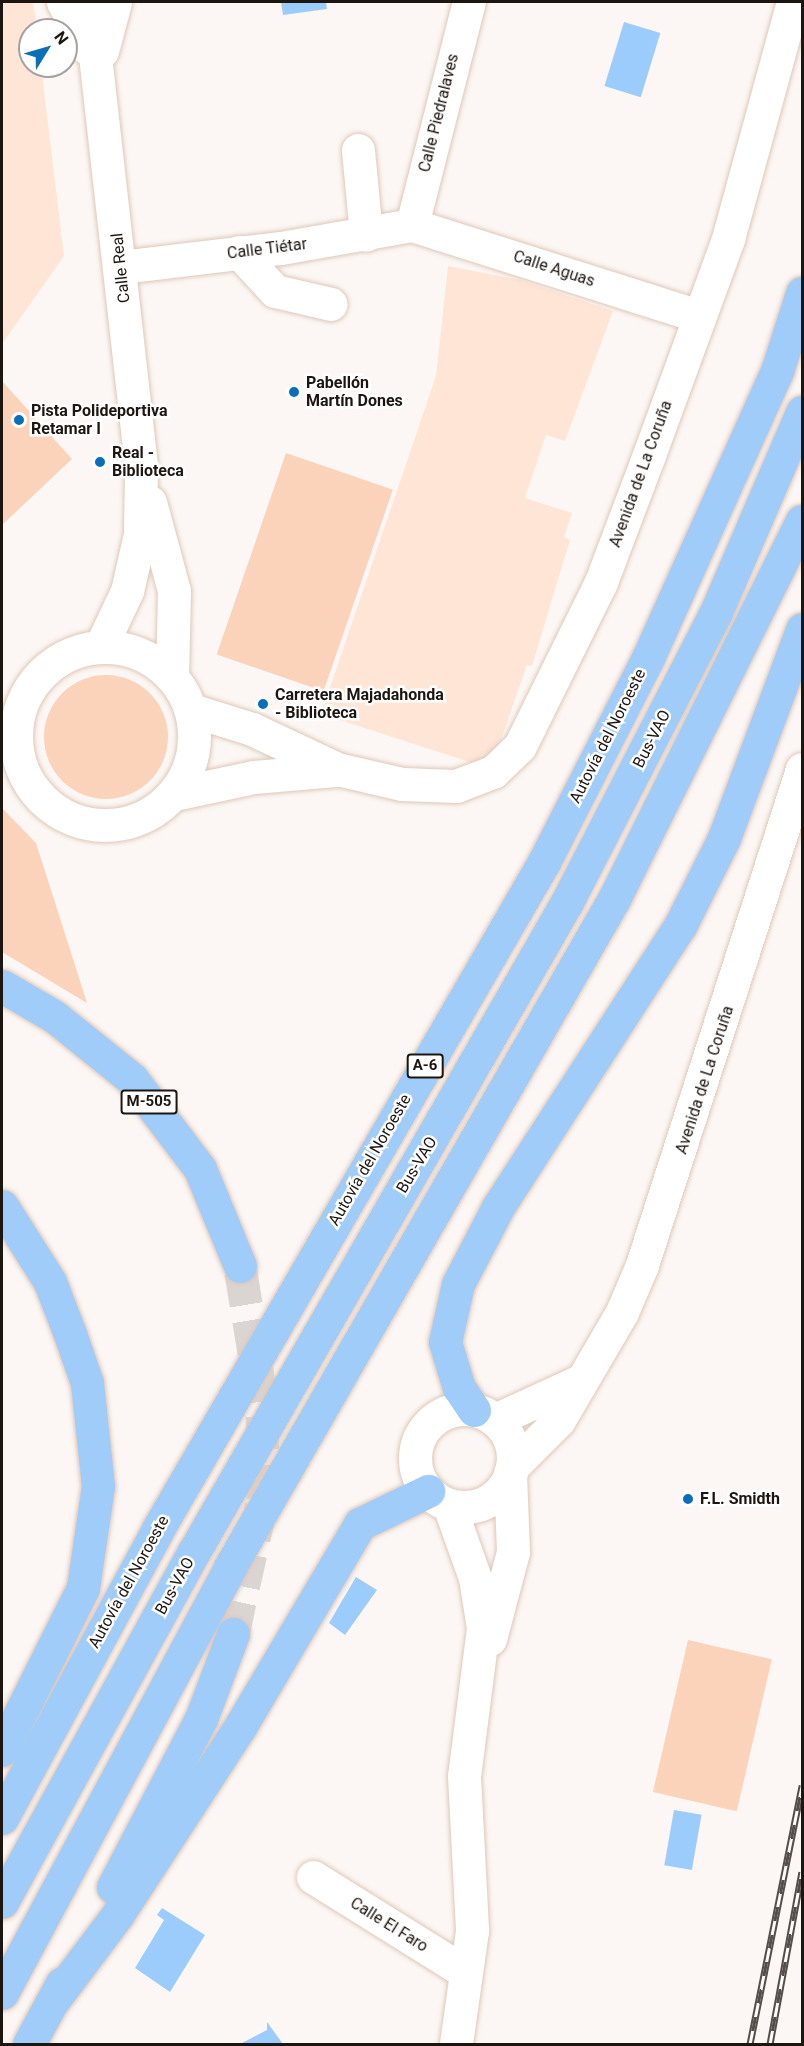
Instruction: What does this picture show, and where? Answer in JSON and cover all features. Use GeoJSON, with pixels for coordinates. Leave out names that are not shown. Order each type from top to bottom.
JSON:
{"type":"FeatureCollection","features":[{"type":"Feature","properties":{"kind":"highway","name":"Autovía del Noroeste"},"geometry":{"type":"LineString","coordinates":[[2,1818],[175,1498],[544,862],[648,658],[777,371],[802,293]]}},
{"type":"Feature","properties":{"kind":"highway","name":"Bus-VAO"},"geometry":{"type":"LineString","coordinates":[[2,1902],[195,1550],[567,902],[716,612],[802,412]]}},
{"type":"Feature","properties":{"kind":"highway"},"geometry":{"type":"LineString","coordinates":[[2,1993],[230,1567],[614,899],[802,522]]}},
{"type":"Feature","properties":{"kind":"highway"},"geometry":{"type":"LineString","coordinates":[[484,1415],[459,1388],[445,1341],[458,1284],[498,1207],[680,926],[724,838],[802,629]]}},
{"type":"Feature","properties":{"kind":"highway","name":"M-505"},"geometry":{"type":"LineString","coordinates":[[2,986],[55,1017],[132,1079],[200,1169],[240,1266]]}},
{"type":"Feature","properties":{"kind":"highway"},"geometry":{"type":"LineString","coordinates":[[2,1206],[50,1282],[87,1383],[98,1486],[82,1588],[2,1750]]}},
{"type":"Feature","properties":{"kind":"highway"},"geometry":{"type":"LineString","coordinates":[[52,2002],[118,1914],[240,1727],[360,1524],[438,1498]]}},
{"type":"Feature","properties":{"kind":"highway"},"geometry":{"type":"LineString","coordinates":[[29,2044],[201,1719],[233,1634]]}},
{"type":"Feature","properties":{"kind":"street","name":"Calle Real"},"geometry":{"type":"LineString","coordinates":[[63,2],[98,68]]}},
{"type":"Feature","properties":{"kind":"street","name":"Calle Real"},"geometry":{"type":"LineString","coordinates":[[89,2],[121,267],[141,469],[140,534],[127,591],[101,646]]}},
{"type":"Feature","properties":{"kind":"street","name":"Calle Real"},"geometry":{"type":"LineString","coordinates":[[98,68],[115,2]]}},
{"type":"Feature","properties":{"kind":"street","name":"Calle Piedralaves"},"geometry":{"type":"LineString","coordinates":[[412,225],[469,2]]}},
{"type":"Feature","properties":{"kind":"street","name":"Avenida de La Coruña"},"geometry":{"type":"LineString","coordinates":[[192,710],[252,729],[337,769],[402,784],[456,786],[493,772],[520,746],[601,582],[696,315],[728,238],[793,2]]}},
{"type":"Feature","properties":{"kind":"street"},"geometry":{"type":"LineString","coordinates":[[357,150],[366,235]]}},
{"type":"Feature","properties":{"kind":"street","name":"Calle Tiétar"},"geometry":{"type":"LineString","coordinates":[[121,267],[366,235],[412,225]]}},
{"type":"Feature","properties":{"kind":"street","name":"Calle Aguas"},"geometry":{"type":"LineString","coordinates":[[412,225],[696,315]]}},
{"type":"Feature","properties":{"kind":"street"},"geometry":{"type":"LineString","coordinates":[[239,252],[275,291],[331,304]]}},
{"type":"Feature","properties":{"kind":"street","name":"Calle Real"},"geometry":{"type":"LineString","coordinates":[[141,469],[174,591],[172,677]]}},
{"type":"Feature","properties":{"kind":"street"},"geometry":{"type":"LineString","coordinates":[[101,646],[144,656],[172,677],[192,710],[194,746],[174,794],[150,815],[119,825],[87,824],[49,805],[34,791],[10,757],[16,729],[14,687],[72,653],[101,646]]}},
{"type":"Feature","properties":{"kind":"street","name":"Avenida de La Coruña"},"geometry":{"type":"LineString","coordinates":[[174,794],[254,777],[337,769]]}},
{"type":"Feature","properties":{"kind":"street","name":"Avenida de La Coruña"},"geometry":{"type":"LineString","coordinates":[[511,1470],[559,1420],[622,1312],[657,1223],[802,769]]}},
{"type":"Feature","properties":{"kind":"street"},"geometry":{"type":"LineString","coordinates":[[480,1669],[481,1602],[438,1498],[415,1459],[426,1426],[439,1415],[484,1415],[580,1381]]}},
{"type":"Feature","properties":{"kind":"street"},"geometry":{"type":"LineString","coordinates":[[456,2044],[473,1887],[464,1776],[480,1669],[513,1552],[510,1441],[484,1415]]}},
{"type":"Feature","properties":{"kind":"street"},"geometry":{"type":"LineString","coordinates":[[438,1498],[486,1501],[511,1470]]}},
{"type":"Feature","properties":{"kind":"street","name":"Calle El Faro"},"geometry":{"type":"LineString","coordinates":[[313,1877],[465,1972]]}},
{"type":"Feature","properties":{"kind":"shaded area"},"geometry":{"type":"Polygon","coordinates":[[[2,2],[33,2],[35,18],[18,18],[18,78],[42,78],[64,256],[2,344],[2,2]]]}},
{"type":"Feature","properties":{"kind":"shaded area"},"geometry":{"type":"Polygon","coordinates":[[[448,266],[521,280],[613,311],[565,441],[546,435],[525,498],[572,513],[564,537],[570,540],[532,666],[527,665],[497,751],[479,765],[321,714],[436,376],[448,266]]]}},
{"type":"Feature","properties":{"kind":"shaded area","name":"Pista Polideportiva Retamar I"},"geometry":{"type":"Polygon","coordinates":[[[2,381],[72,459],[2,525],[2,381]]]}},
{"type":"Feature","properties":{"kind":"shaded area"},"geometry":{"type":"Polygon","coordinates":[[[286,453],[393,490],[323,691],[217,654],[286,453]]]}},
{"type":"Feature","properties":{"kind":"shaded area"},"geometry":{"type":"Polygon","coordinates":[[[106,675],[130,680],[150,693],[163,713],[168,737],[163,761],[150,781],[130,794],[106,799],[82,794],[62,781],[49,761],[44,737],[49,713],[62,693],[82,680],[106,675]]]}},
{"type":"Feature","properties":{"kind":"shaded area"},"geometry":{"type":"Polygon","coordinates":[[[2,808],[36,843],[87,1003],[2,952],[2,808]]]}},
{"type":"Feature","properties":{"kind":"shaded area"},"geometry":{"type":"Polygon","coordinates":[[[688,1640],[772,1659],[737,1811],[653,1792],[688,1640]]]}},
{"type":"Feature","properties":{"kind":"water"},"geometry":{"type":"Polygon","coordinates":[[[281,2],[326,2],[327,9],[283,15],[281,2]]]}},
{"type":"Feature","properties":{"kind":"water"},"geometry":{"type":"Polygon","coordinates":[[[624,22],[660,33],[641,97],[604,86],[624,22]]]}},
{"type":"Feature","properties":{"kind":"water"},"geometry":{"type":"Polygon","coordinates":[[[356,1577],[377,1590],[345,1635],[329,1623],[356,1577]]]}},
{"type":"Feature","properties":{"kind":"water"},"geometry":{"type":"Polygon","coordinates":[[[674,1810],[702,1815],[692,1870],[664,1865],[674,1810]]]}},
{"type":"Feature","properties":{"kind":"water"},"geometry":{"type":"Polygon","coordinates":[[[162,1908],[205,1935],[170,1992],[135,1968],[164,1920],[157,1915],[162,1908]]]}},
{"type":"Feature","properties":{"kind":"water"},"geometry":{"type":"Polygon","coordinates":[[[267,2022],[283,2044],[240,2044],[267,2030],[267,2022]]]}},
{"type":"Feature","properties":{"kind":"tunnel"},"geometry":{"type":"LineString","coordinates":[[233,1634],[263,1498],[262,1401],[240,1266]]}},
{"type":"Feature","properties":{"kind":"railway"},"geometry":{"type":"LineString","coordinates":[[750,2044],[802,1785]]}},
{"type":"Feature","properties":{"kind":"railway"},"geometry":{"type":"LineString","coordinates":[[770,2044],[802,1872]]}},
{"type":"Feature","properties":{"kind":"place","name":"Pabellón Martín Dones"},"geometry":{"type":"Point","coordinates":[294,392]}},
{"type":"Feature","properties":{"kind":"place","name":"Pista Polideportiva Retamar I"},"geometry":{"type":"Point","coordinates":[19,420]}},
{"type":"Feature","properties":{"kind":"place","name":"Real - Biblioteca"},"geometry":{"type":"Point","coordinates":[100,462]}},
{"type":"Feature","properties":{"kind":"place","name":"Carretera Majadahonda - Biblioteca"},"geometry":{"type":"Point","coordinates":[263,704]}},
{"type":"Feature","properties":{"kind":"place","name":"F.L. Smidth"},"geometry":{"type":"Point","coordinates":[688,1499]}}]}
